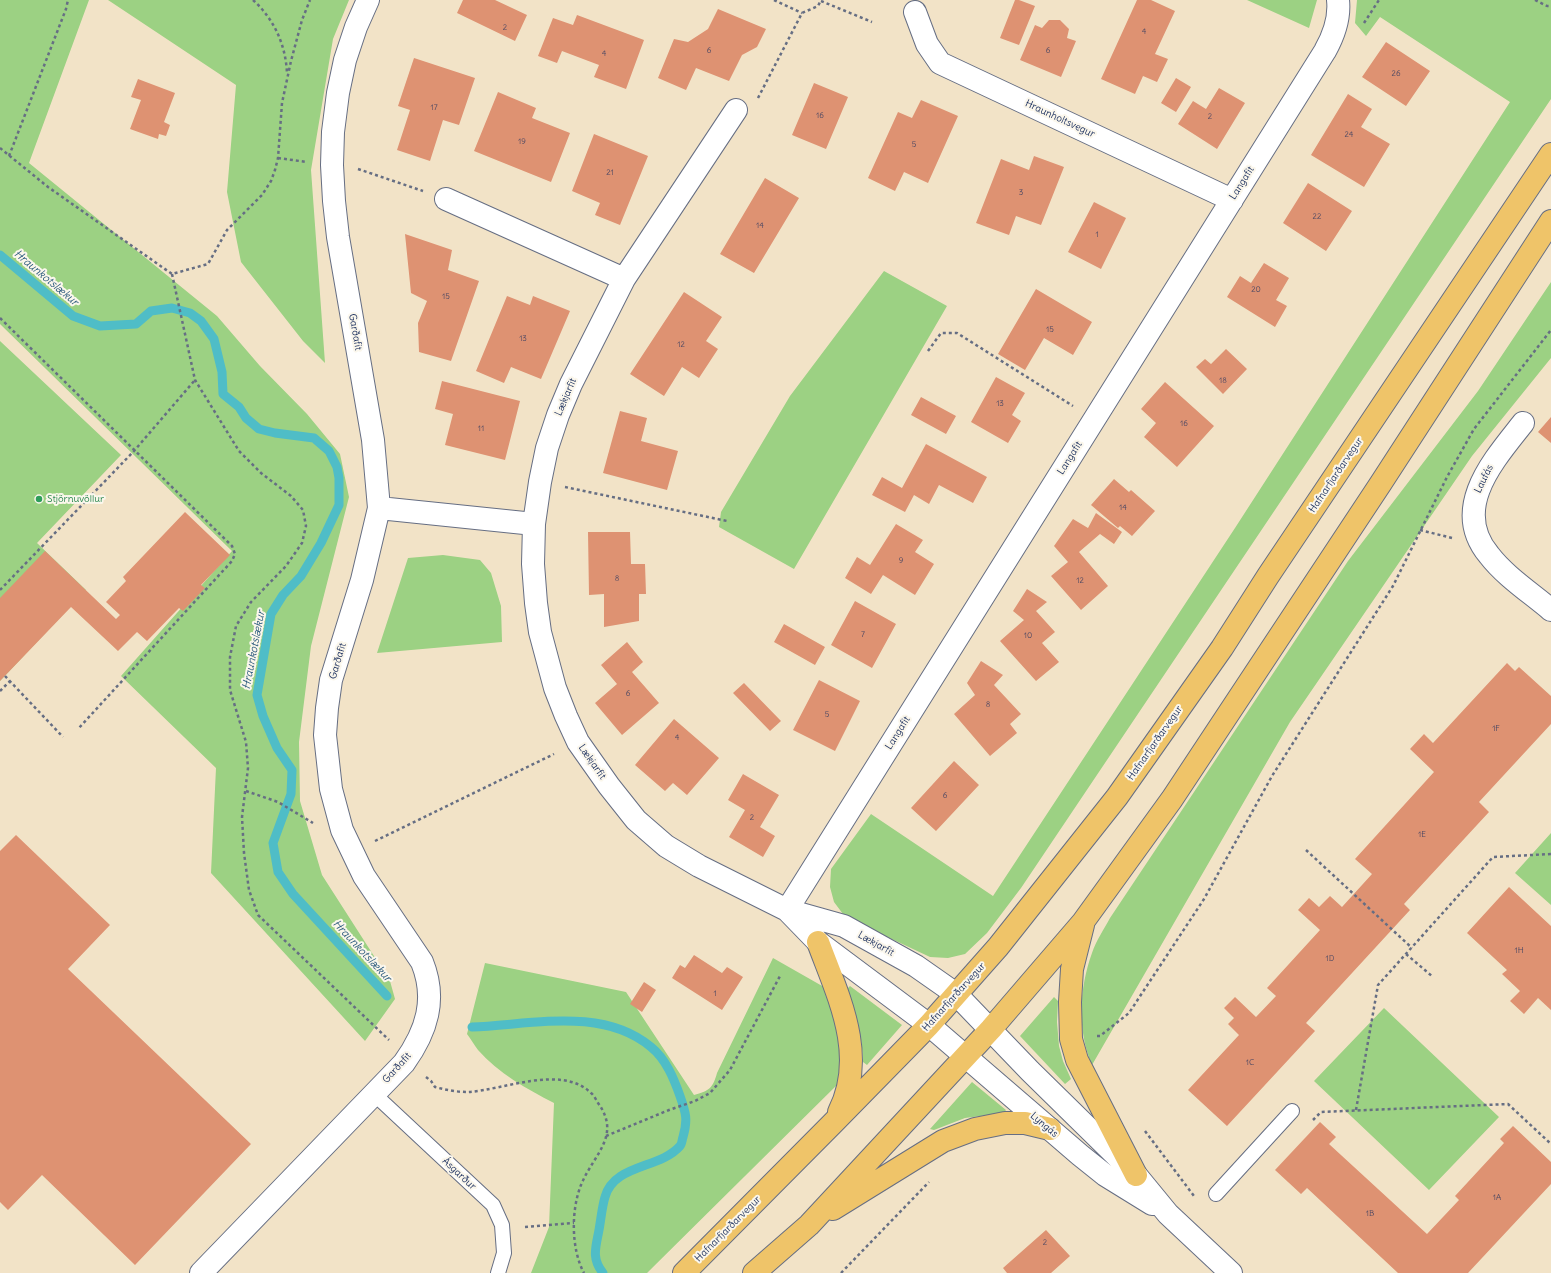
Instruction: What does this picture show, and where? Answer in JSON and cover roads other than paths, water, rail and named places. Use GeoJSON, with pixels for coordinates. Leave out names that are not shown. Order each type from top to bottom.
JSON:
{"type":"FeatureCollection","features":[{"type":"Feature","properties":{"kind":"main road","name":"Hafnarfjarðarvegur"},"geometry":{"type":"LineString","coordinates":[[684,1273],[928,1025],[1003,941],[1122,790],[1222,648],[1268,576],[1551,154]]}},
{"type":"Feature","properties":{"kind":"main road"},"geometry":{"type":"LineString","coordinates":[[754,1273],[808,1225],[965,1056],[1083,922],[1176,793],[1381,483],[1551,221]]}},
{"type":"Feature","properties":{"kind":"main road"},"geometry":{"type":"LineString","coordinates":[[1083,922],[1072,969],[1070,1002],[1071,1038],[1077,1060],[1136,1175]]}},
{"type":"Feature","properties":{"kind":"main road"},"geometry":{"type":"LineString","coordinates":[[818,942],[844,1011],[850,1033],[852,1061],[850,1082],[845,1100],[834,1122]]}},
{"type":"Feature","properties":{"kind":"main road"},"geometry":{"type":"LineString","coordinates":[[808,1225],[943,1140],[975,1129],[1005,1123],[1025,1123],[1050,1129]]}},
{"type":"Feature","properties":{"kind":"street","name":"Garðafit"},"geometry":{"type":"LineString","coordinates":[[201,1273],[404,1062],[415,1047],[427,1019],[429,1004],[427,975],[422,962],[364,876],[342,830],[331,789],[325,735],[327,708],[332,680],[362,580],[379,508],[373,440],[338,237],[332,165],[333,132],[338,93],[345,60],[356,27],[368,0]]}},
{"type":"Feature","properties":{"kind":"street","name":"Langafit"},"geometry":{"type":"LineString","coordinates":[[787,910],[1329,44],[1333,37],[1337,21],[1338,0]]}},
{"type":"Feature","properties":{"kind":"street","name":"Hraunholtsvegur"},"geometry":{"type":"LineString","coordinates":[[915,12],[927,44],[940,63],[1232,200]]}},
{"type":"Feature","properties":{"kind":"street","name":"Lækjarfit"},"geometry":{"type":"LineString","coordinates":[[736,110],[624,279],[571,384],[558,415],[547,448],[534,524],[533,564],[540,632],[555,688],[578,742],[609,786],[636,820],[666,846],[699,866],[787,910],[844,926],[916,966],[956,994]]}},
{"type":"Feature","properties":{"kind":"street"},"geometry":{"type":"LineString","coordinates":[[446,199],[624,279]]}},
{"type":"Feature","properties":{"kind":"street","name":"Laufás"},"geometry":{"type":"LineString","coordinates":[[1523,423],[1497,455],[1482,480],[1475,499],[1474,523],[1482,545],[1488,555],[1551,610]]}},
{"type":"Feature","properties":{"kind":"street"},"geometry":{"type":"LineString","coordinates":[[379,508],[534,524]]}},
{"type":"Feature","properties":{"kind":"street","name":"Lækjarfit"},"geometry":{"type":"LineString","coordinates":[[787,910],[818,942],[928,1025]]}},
{"type":"Feature","properties":{"kind":"street","name":"Lyngás"},"geometry":{"type":"LineString","coordinates":[[956,994],[1030,1071],[1136,1175],[1168,1214],[1232,1273]]}},
{"type":"Feature","properties":{"kind":"street","name":"Lyngás"},"geometry":{"type":"LineString","coordinates":[[928,1025],[1105,1175],[1168,1214]]}},
{"type":"Feature","properties":{"kind":"lane","name":"Ásgarður"},"geometry":{"type":"LineString","coordinates":[[373,1094],[493,1205],[502,1225],[504,1253],[498,1273]]}},
{"type":"Feature","properties":{"kind":"lane"},"geometry":{"type":"LineString","coordinates":[[1216,1194],[1292,1111]]}},
{"type":"Feature","properties":{"kind":"waterway","name":"Hraunkotslækur"},"geometry":{"type":"LineString","coordinates":[[0,255],[73,316],[100,326],[136,324],[151,311],[172,308],[190,313],[201,321],[214,339],[222,372],[223,394],[239,407],[246,418],[259,429],[275,433],[314,438],[329,451],[337,467],[339,478],[339,505],[321,543],[301,576],[283,595],[271,614],[257,695],[263,716],[277,748],[292,770],[291,794],[273,843],[278,872],[293,894],[387,996]]}},
{"type":"Feature","properties":{"kind":"waterway","name":"Hraunkotslækur"},"geometry":{"type":"LineString","coordinates":[[472,1027],[565,1021],[588,1022],[611,1026],[632,1034],[651,1047],[661,1057],[669,1070],[678,1090],[685,1112],[686,1121],[682,1143],[671,1153],[661,1159],[627,1172],[610,1186],[604,1201],[595,1252],[599,1268],[603,1273]]}},
{"type":"Feature","properties":{"kind":"place","name":"Stjörnuvöllur"},"geometry":{"type":"Point","coordinates":[39,499]}}]}
